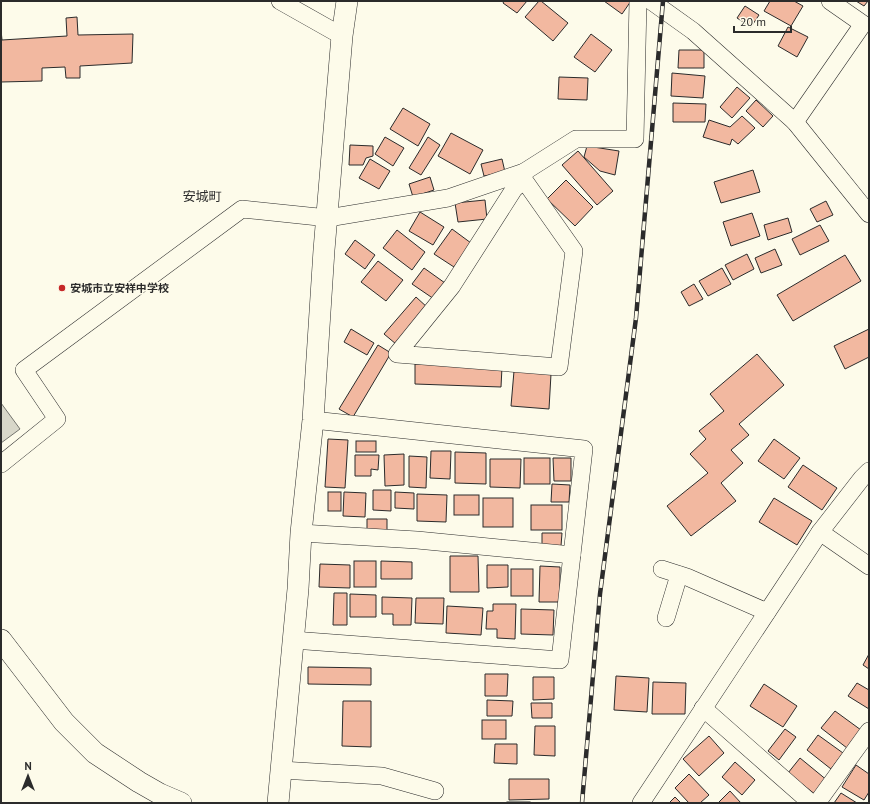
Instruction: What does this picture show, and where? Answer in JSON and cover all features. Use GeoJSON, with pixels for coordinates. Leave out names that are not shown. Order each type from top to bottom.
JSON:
{"type":"FeatureCollection","features":[{"type":"Feature","properties":{"kind":"street"},"geometry":{"type":"LineString","coordinates":[[280,1],[342,36]]}},
{"type":"Feature","properties":{"kind":"street"},"geometry":{"type":"LineString","coordinates":[[278,803],[313,420],[324,250],[328,218],[342,36],[347,1]]}},
{"type":"Feature","properties":{"kind":"street"},"geometry":{"type":"LineString","coordinates":[[524,176],[574,251],[559,367],[397,354],[452,286],[514,189],[524,176],[576,139],[635,139],[638,1]]}},
{"type":"Feature","properties":{"kind":"street"},"geometry":{"type":"LineString","coordinates":[[651,1],[693,31],[795,122],[869,214]]}},
{"type":"Feature","properties":{"kind":"street"},"geometry":{"type":"LineString","coordinates":[[795,122],[866,20],[830,1]]}},
{"type":"Feature","properties":{"kind":"street"},"geometry":{"type":"LineString","coordinates":[[1,464],[57,419],[24,370],[242,210],[328,218],[448,198],[524,176]]}},
{"type":"Feature","properties":{"kind":"street"},"geometry":{"type":"LineString","coordinates":[[293,640],[560,660],[584,449],[313,420]]}},
{"type":"Feature","properties":{"kind":"street"},"geometry":{"type":"LineString","coordinates":[[641,803],[820,532],[862,478],[869,472]]}},
{"type":"Feature","properties":{"kind":"street"},"geometry":{"type":"LineString","coordinates":[[820,532],[869,566]]}},
{"type":"Feature","properties":{"kind":"street"},"geometry":{"type":"LineString","coordinates":[[302,533],[417,540],[572,555]]}},
{"type":"Feature","properties":{"kind":"street"},"geometry":{"type":"LineString","coordinates":[[662,569],[767,612]]}},
{"type":"Feature","properties":{"kind":"street"},"geometry":{"type":"LineString","coordinates":[[666,618],[679,575]]}},
{"type":"Feature","properties":{"kind":"street"},"geometry":{"type":"LineString","coordinates":[[1,640],[64,722],[95,753],[139,782],[160,794],[181,803]]}},
{"type":"Feature","properties":{"kind":"street"},"geometry":{"type":"LineString","coordinates":[[703,708],[811,803]]}},
{"type":"Feature","properties":{"kind":"street"},"geometry":{"type":"LineString","coordinates":[[817,803],[869,731]]}},
{"type":"Feature","properties":{"kind":"street"},"geometry":{"type":"LineString","coordinates":[[281,770],[382,776],[435,791]]}},
{"type":"Feature","properties":{"kind":"shaded area"},"geometry":{"type":"Polygon","coordinates":[[[1,403],[20,429],[1,443],[1,403]]]}},
{"type":"Feature","properties":{"kind":"building"},"geometry":{"type":"Polygon","coordinates":[[[504,1],[527,1],[517,13],[503,3],[504,1]]]}},
{"type":"Feature","properties":{"kind":"building"},"geometry":{"type":"Polygon","coordinates":[[[539,1],[541,1],[568,23],[553,41],[525,17],[539,1]]]}},
{"type":"Feature","properties":{"kind":"building"},"geometry":{"type":"Polygon","coordinates":[[[604,1],[631,1],[622,14],[604,1]]]}},
{"type":"Feature","properties":{"kind":"building"},"geometry":{"type":"Polygon","coordinates":[[[770,1],[794,1],[803,6],[791,26],[764,11],[770,1]]]}},
{"type":"Feature","properties":{"kind":"building"},"geometry":{"type":"Polygon","coordinates":[[[856,1],[868,1],[864,6],[856,1]]]}},
{"type":"Feature","properties":{"kind":"building"},"geometry":{"type":"Polygon","coordinates":[[[745,6],[759,15],[751,27],[737,18],[745,6]]]}},
{"type":"Feature","properties":{"kind":"building"},"geometry":{"type":"Polygon","coordinates":[[[77,17],[78,35],[133,34],[132,63],[80,66],[80,78],[66,78],[65,67],[42,68],[42,81],[1,82],[1,30],[2,40],[67,36],[66,18],[77,17]]]}},
{"type":"Feature","properties":{"kind":"building"},"geometry":{"type":"Polygon","coordinates":[[[788,27],[808,37],[797,57],[778,46],[788,27]]]}},
{"type":"Feature","properties":{"kind":"building"},"geometry":{"type":"Polygon","coordinates":[[[591,34],[612,50],[595,72],[574,57],[591,34]]]}},
{"type":"Feature","properties":{"kind":"building"},"geometry":{"type":"Polygon","coordinates":[[[679,50],[704,50],[704,68],[678,68],[679,50]]]}},
{"type":"Feature","properties":{"kind":"building"},"geometry":{"type":"Polygon","coordinates":[[[672,73],[705,76],[703,98],[671,96],[672,73]]]}},
{"type":"Feature","properties":{"kind":"building"},"geometry":{"type":"Polygon","coordinates":[[[559,77],[588,78],[587,100],[558,99],[559,77]]]}},
{"type":"Feature","properties":{"kind":"building"},"geometry":{"type":"Polygon","coordinates":[[[737,87],[750,98],[732,118],[720,107],[737,87]]]}},
{"type":"Feature","properties":{"kind":"building"},"geometry":{"type":"Polygon","coordinates":[[[756,100],[773,116],[763,127],[746,111],[756,100]]]}},
{"type":"Feature","properties":{"kind":"building"},"geometry":{"type":"Polygon","coordinates":[[[673,103],[706,104],[705,122],[673,122],[673,103]]]}},
{"type":"Feature","properties":{"kind":"building"},"geometry":{"type":"Polygon","coordinates":[[[403,108],[430,124],[418,146],[390,129],[403,108]]]}},
{"type":"Feature","properties":{"kind":"building"},"geometry":{"type":"Polygon","coordinates":[[[742,116],[755,128],[738,144],[732,139],[730,145],[703,137],[709,120],[730,127],[742,116]]]}},
{"type":"Feature","properties":{"kind":"building"},"geometry":{"type":"Polygon","coordinates":[[[451,133],[483,150],[470,174],[438,156],[451,133]]]}},
{"type":"Feature","properties":{"kind":"building"},"geometry":{"type":"Polygon","coordinates":[[[385,137],[404,148],[393,166],[375,154],[385,137]]]}},
{"type":"Feature","properties":{"kind":"building"},"geometry":{"type":"Polygon","coordinates":[[[428,137],[440,145],[421,175],[409,168],[428,137]]]}},
{"type":"Feature","properties":{"kind":"building"},"geometry":{"type":"Polygon","coordinates":[[[350,145],[373,146],[373,156],[366,158],[363,165],[349,165],[350,145]]]}},
{"type":"Feature","properties":{"kind":"building"},"geometry":{"type":"Polygon","coordinates":[[[587,146],[619,151],[615,175],[600,171],[584,157],[587,146]]]}},
{"type":"Feature","properties":{"kind":"building"},"geometry":{"type":"Polygon","coordinates":[[[578,151],[613,191],[597,205],[562,165],[578,151]]]}},
{"type":"Feature","properties":{"kind":"building"},"geometry":{"type":"Polygon","coordinates":[[[370,159],[390,171],[379,189],[359,178],[370,159]]]}},
{"type":"Feature","properties":{"kind":"building"},"geometry":{"type":"Polygon","coordinates":[[[502,159],[505,172],[484,176],[481,164],[502,159]]]}},
{"type":"Feature","properties":{"kind":"building"},"geometry":{"type":"Polygon","coordinates":[[[753,170],[760,192],[721,203],[714,182],[753,170]]]}},
{"type":"Feature","properties":{"kind":"building"},"geometry":{"type":"Polygon","coordinates":[[[430,177],[434,190],[413,197],[409,184],[430,177]]]}},
{"type":"Feature","properties":{"kind":"building"},"geometry":{"type":"Polygon","coordinates":[[[566,180],[593,207],[575,226],[547,199],[566,180]]]}},
{"type":"Feature","properties":{"kind":"building"},"geometry":{"type":"Polygon","coordinates":[[[485,200],[487,219],[458,222],[455,203],[485,200]]]}},
{"type":"Feature","properties":{"kind":"building"},"geometry":{"type":"Polygon","coordinates":[[[826,201],[833,215],[817,222],[810,209],[826,201]]]}},
{"type":"Feature","properties":{"kind":"building"},"geometry":{"type":"Polygon","coordinates":[[[420,212],[444,227],[433,245],[409,231],[420,212]]]}},
{"type":"Feature","properties":{"kind":"building"},"geometry":{"type":"Polygon","coordinates":[[[752,213],[760,236],[731,246],[723,222],[752,213]]]}},
{"type":"Feature","properties":{"kind":"building"},"geometry":{"type":"Polygon","coordinates":[[[788,218],[792,232],[768,240],[764,225],[788,218]]]}},
{"type":"Feature","properties":{"kind":"building"},"geometry":{"type":"Polygon","coordinates":[[[820,225],[829,241],[800,255],[792,239],[820,225]]]}},
{"type":"Feature","properties":{"kind":"building"},"geometry":{"type":"Polygon","coordinates":[[[452,229],[471,243],[454,267],[434,254],[452,229]]]}},
{"type":"Feature","properties":{"kind":"building"},"geometry":{"type":"Polygon","coordinates":[[[397,230],[425,252],[412,270],[383,248],[397,230]]]}},
{"type":"Feature","properties":{"kind":"building"},"geometry":{"type":"Polygon","coordinates":[[[355,240],[375,255],[365,269],[345,254],[355,240]]]}},
{"type":"Feature","properties":{"kind":"building"},"geometry":{"type":"Polygon","coordinates":[[[775,249],[782,265],[761,273],[755,258],[775,249]]]}},
{"type":"Feature","properties":{"kind":"building"},"geometry":{"type":"Polygon","coordinates":[[[747,254],[754,269],[733,280],[725,265],[747,254]]]}},
{"type":"Feature","properties":{"kind":"building"},"geometry":{"type":"Polygon","coordinates":[[[845,255],[861,281],[793,321],[777,295],[845,255]]]}},
{"type":"Feature","properties":{"kind":"building"},"geometry":{"type":"Polygon","coordinates":[[[378,261],[403,280],[386,301],[361,282],[378,261]]]}},
{"type":"Feature","properties":{"kind":"building"},"geometry":{"type":"Polygon","coordinates":[[[424,268],[445,283],[434,299],[412,284],[424,268]]]}},
{"type":"Feature","properties":{"kind":"building"},"geometry":{"type":"Polygon","coordinates":[[[722,268],[731,284],[708,296],[699,281],[722,268]]]}},
{"type":"Feature","properties":{"kind":"building"},"geometry":{"type":"Polygon","coordinates":[[[694,284],[703,299],[689,306],[681,292],[694,284]]]}},
{"type":"Feature","properties":{"kind":"building"},"geometry":{"type":"Polygon","coordinates":[[[416,297],[428,308],[396,344],[384,334],[416,297]]]}},
{"type":"Feature","properties":{"kind":"building"},"geometry":{"type":"Polygon","coordinates":[[[351,329],[374,343],[367,355],[344,342],[351,329]]]}},
{"type":"Feature","properties":{"kind":"building"},"geometry":{"type":"Polygon","coordinates":[[[869,329],[869,357],[845,369],[834,346],[869,329]]]}},
{"type":"Feature","properties":{"kind":"building"},"geometry":{"type":"Polygon","coordinates":[[[378,345],[391,353],[353,417],[339,409],[378,345]]]}},
{"type":"Feature","properties":{"kind":"building"},"geometry":{"type":"Polygon","coordinates":[[[757,354],[784,385],[739,424],[749,435],[731,450],[743,463],[721,483],[736,501],[691,536],[667,506],[708,473],[690,454],[706,439],[699,431],[724,411],[710,394],[757,354]]]}},
{"type":"Feature","properties":{"kind":"building"},"geometry":{"type":"Polygon","coordinates":[[[415,364],[502,367],[501,387],[415,384],[415,364]]]}},
{"type":"Feature","properties":{"kind":"building"},"geometry":{"type":"Polygon","coordinates":[[[514,371],[551,374],[549,409],[511,406],[514,371]]]}},
{"type":"Feature","properties":{"kind":"building"},"geometry":{"type":"Polygon","coordinates":[[[328,439],[348,440],[345,488],[325,487],[328,439]]]}},
{"type":"Feature","properties":{"kind":"building"},"geometry":{"type":"Polygon","coordinates":[[[774,439],[800,458],[784,479],[758,461],[774,439]]]}},
{"type":"Feature","properties":{"kind":"building"},"geometry":{"type":"Polygon","coordinates":[[[356,441],[376,441],[376,452],[356,452],[356,441]]]}},
{"type":"Feature","properties":{"kind":"building"},"geometry":{"type":"Polygon","coordinates":[[[431,451],[451,451],[450,479],[430,478],[431,451]]]}},
{"type":"Feature","properties":{"kind":"building"},"geometry":{"type":"Polygon","coordinates":[[[455,452],[486,453],[486,484],[455,483],[455,452]]]}},
{"type":"Feature","properties":{"kind":"building"},"geometry":{"type":"Polygon","coordinates":[[[404,454],[404,485],[385,486],[384,455],[404,454]]]}},
{"type":"Feature","properties":{"kind":"building"},"geometry":{"type":"Polygon","coordinates":[[[355,455],[379,455],[378,470],[371,469],[371,476],[355,476],[355,455]]]}},
{"type":"Feature","properties":{"kind":"building"},"geometry":{"type":"Polygon","coordinates":[[[409,456],[427,457],[426,488],[409,487],[409,456]]]}},
{"type":"Feature","properties":{"kind":"building"},"geometry":{"type":"Polygon","coordinates":[[[524,458],[550,458],[550,484],[524,484],[524,458]]]}},
{"type":"Feature","properties":{"kind":"building"},"geometry":{"type":"Polygon","coordinates":[[[553,458],[571,458],[571,481],[554,481],[553,458]]]}},
{"type":"Feature","properties":{"kind":"building"},"geometry":{"type":"Polygon","coordinates":[[[490,459],[521,459],[520,488],[490,487],[490,459]]]}},
{"type":"Feature","properties":{"kind":"building"},"geometry":{"type":"Polygon","coordinates":[[[803,465],[837,488],[822,510],[788,487],[803,465]]]}},
{"type":"Feature","properties":{"kind":"building"},"geometry":{"type":"Polygon","coordinates":[[[552,484],[570,485],[569,502],[551,502],[552,484]]]}},
{"type":"Feature","properties":{"kind":"building"},"geometry":{"type":"Polygon","coordinates":[[[373,490],[391,490],[391,511],[373,510],[373,490]]]}},
{"type":"Feature","properties":{"kind":"building"},"geometry":{"type":"Polygon","coordinates":[[[328,492],[341,492],[341,511],[328,511],[328,492]]]}},
{"type":"Feature","properties":{"kind":"building"},"geometry":{"type":"Polygon","coordinates":[[[344,492],[366,493],[365,517],[343,516],[344,492]]]}},
{"type":"Feature","properties":{"kind":"building"},"geometry":{"type":"Polygon","coordinates":[[[395,492],[414,493],[414,509],[395,508],[395,492]]]}},
{"type":"Feature","properties":{"kind":"building"},"geometry":{"type":"Polygon","coordinates":[[[417,494],[447,495],[446,522],[417,521],[417,494]]]}},
{"type":"Feature","properties":{"kind":"building"},"geometry":{"type":"Polygon","coordinates":[[[454,495],[479,495],[479,515],[454,515],[454,495]]]}},
{"type":"Feature","properties":{"kind":"building"},"geometry":{"type":"Polygon","coordinates":[[[483,498],[513,498],[513,527],[483,527],[483,498]]]}},
{"type":"Feature","properties":{"kind":"building"},"geometry":{"type":"Polygon","coordinates":[[[774,498],[812,521],[797,545],[759,522],[774,498]]]}},
{"type":"Feature","properties":{"kind":"building"},"geometry":{"type":"Polygon","coordinates":[[[531,505],[562,505],[562,530],[531,530],[531,505]]]}},
{"type":"Feature","properties":{"kind":"building"},"geometry":{"type":"Polygon","coordinates":[[[367,519],[387,519],[387,532],[367,531],[367,519]]]}},
{"type":"Feature","properties":{"kind":"building"},"geometry":{"type":"Polygon","coordinates":[[[542,533],[562,533],[561,546],[542,546],[542,533]]]}},
{"type":"Feature","properties":{"kind":"building"},"geometry":{"type":"Polygon","coordinates":[[[450,556],[478,556],[479,592],[450,592],[450,556]]]}},
{"type":"Feature","properties":{"kind":"building"},"geometry":{"type":"Polygon","coordinates":[[[354,561],[376,561],[376,587],[354,587],[354,561]]]}},
{"type":"Feature","properties":{"kind":"building"},"geometry":{"type":"Polygon","coordinates":[[[381,561],[412,562],[412,579],[381,579],[381,561]]]}},
{"type":"Feature","properties":{"kind":"building"},"geometry":{"type":"Polygon","coordinates":[[[320,564],[350,565],[350,588],[319,587],[320,564]]]}},
{"type":"Feature","properties":{"kind":"building"},"geometry":{"type":"Polygon","coordinates":[[[487,565],[508,565],[508,587],[487,588],[487,565]]]}},
{"type":"Feature","properties":{"kind":"building"},"geometry":{"type":"Polygon","coordinates":[[[540,566],[560,567],[560,602],[539,602],[540,566]]]}},
{"type":"Feature","properties":{"kind":"building"},"geometry":{"type":"Polygon","coordinates":[[[511,569],[533,569],[533,596],[511,596],[511,569]]]}},
{"type":"Feature","properties":{"kind":"building"},"geometry":{"type":"Polygon","coordinates":[[[334,593],[347,593],[347,625],[333,625],[334,593]]]}},
{"type":"Feature","properties":{"kind":"building"},"geometry":{"type":"Polygon","coordinates":[[[350,594],[376,595],[376,617],[350,617],[350,594]]]}},
{"type":"Feature","properties":{"kind":"building"},"geometry":{"type":"Polygon","coordinates":[[[382,597],[412,598],[411,625],[393,625],[393,614],[382,614],[382,597]]]}},
{"type":"Feature","properties":{"kind":"building"},"geometry":{"type":"Polygon","coordinates":[[[416,598],[444,598],[443,624],[415,623],[416,598]]]}},
{"type":"Feature","properties":{"kind":"building"},"geometry":{"type":"Polygon","coordinates":[[[493,604],[516,604],[515,639],[497,638],[497,629],[486,629],[487,611],[493,611],[493,604]]]}},
{"type":"Feature","properties":{"kind":"building"},"geometry":{"type":"Polygon","coordinates":[[[447,606],[483,608],[481,635],[446,633],[447,606]]]}},
{"type":"Feature","properties":{"kind":"building"},"geometry":{"type":"Polygon","coordinates":[[[521,609],[554,610],[553,635],[521,634],[521,609]]]}},
{"type":"Feature","properties":{"kind":"building"},"geometry":{"type":"Polygon","coordinates":[[[869,654],[869,669],[863,665],[869,654]]]}},
{"type":"Feature","properties":{"kind":"building"},"geometry":{"type":"Polygon","coordinates":[[[308,667],[371,668],[371,685],[308,684],[308,667]]]}},
{"type":"Feature","properties":{"kind":"building"},"geometry":{"type":"Polygon","coordinates":[[[485,674],[508,674],[507,696],[485,696],[485,674]]]}},
{"type":"Feature","properties":{"kind":"building"},"geometry":{"type":"Polygon","coordinates":[[[616,676],[649,678],[647,712],[614,710],[616,676]]]}},
{"type":"Feature","properties":{"kind":"building"},"geometry":{"type":"Polygon","coordinates":[[[533,677],[554,677],[554,699],[533,700],[533,677]]]}},
{"type":"Feature","properties":{"kind":"building"},"geometry":{"type":"Polygon","coordinates":[[[653,682],[686,683],[685,714],[652,714],[653,682]]]}},
{"type":"Feature","properties":{"kind":"building"},"geometry":{"type":"Polygon","coordinates":[[[857,683],[869,690],[869,709],[848,696],[857,683]]]}},
{"type":"Feature","properties":{"kind":"building"},"geometry":{"type":"Polygon","coordinates":[[[764,684],[797,706],[783,727],[750,706],[764,684]]]}},
{"type":"Feature","properties":{"kind":"building"},"geometry":{"type":"Polygon","coordinates":[[[487,700],[513,701],[512,716],[487,716],[487,700]]]}},
{"type":"Feature","properties":{"kind":"building"},"geometry":{"type":"Polygon","coordinates":[[[343,701],[371,701],[371,747],[342,746],[343,701]]]}},
{"type":"Feature","properties":{"kind":"building"},"geometry":{"type":"Polygon","coordinates":[[[531,703],[552,703],[552,718],[532,718],[531,703]]]}},
{"type":"Feature","properties":{"kind":"building"},"geometry":{"type":"Polygon","coordinates":[[[835,711],[861,730],[847,748],[821,728],[835,711]]]}},
{"type":"Feature","properties":{"kind":"building"},"geometry":{"type":"Polygon","coordinates":[[[482,720],[506,720],[506,739],[482,739],[482,720]]]}},
{"type":"Feature","properties":{"kind":"building"},"geometry":{"type":"Polygon","coordinates":[[[535,726],[555,726],[555,756],[534,755],[535,726]]]}},
{"type":"Feature","properties":{"kind":"building"},"geometry":{"type":"Polygon","coordinates":[[[785,729],[796,737],[779,760],[768,751],[785,729]]]}},
{"type":"Feature","properties":{"kind":"building"},"geometry":{"type":"Polygon","coordinates":[[[818,735],[843,753],[831,769],[807,750],[818,735]]]}},
{"type":"Feature","properties":{"kind":"building"},"geometry":{"type":"Polygon","coordinates":[[[709,736],[724,753],[699,776],[683,759],[709,736]]]}},
{"type":"Feature","properties":{"kind":"building"},"geometry":{"type":"Polygon","coordinates":[[[495,744],[517,744],[517,764],[494,763],[495,744]]]}},
{"type":"Feature","properties":{"kind":"building"},"geometry":{"type":"Polygon","coordinates":[[[800,758],[828,781],[816,795],[788,773],[800,758]]]}},
{"type":"Feature","properties":{"kind":"building"},"geometry":{"type":"Polygon","coordinates":[[[735,762],[755,780],[742,795],[722,777],[735,762]]]}},
{"type":"Feature","properties":{"kind":"building"},"geometry":{"type":"Polygon","coordinates":[[[856,765],[869,774],[869,792],[864,800],[842,787],[856,765]]]}},
{"type":"Feature","properties":{"kind":"building"},"geometry":{"type":"Polygon","coordinates":[[[689,774],[709,795],[700,803],[689,803],[675,788],[689,774]]]}},
{"type":"Feature","properties":{"kind":"building"},"geometry":{"type":"Polygon","coordinates":[[[509,779],[549,779],[549,799],[509,800],[509,779]]]}},
{"type":"Feature","properties":{"kind":"building"},"geometry":{"type":"Polygon","coordinates":[[[730,791],[741,803],[719,802],[730,791]]]}},
{"type":"Feature","properties":{"kind":"building"},"geometry":{"type":"Polygon","coordinates":[[[841,793],[857,803],[834,803],[841,793]]]}},
{"type":"Feature","properties":{"kind":"building"},"geometry":{"type":"Polygon","coordinates":[[[675,797],[681,803],[669,803],[675,797]]]}},
{"type":"Feature","properties":{"kind":"building"},"geometry":{"type":"Polygon","coordinates":[[[530,802],[530,803],[507,803],[530,802]]]}},
{"type":"Feature","properties":{"kind":"railway"},"geometry":{"type":"LineString","coordinates":[[582,803],[600,594],[636,318],[663,1]]}},
{"type":"Feature","properties":{"kind":"place","name":"安城市立安祥中学校"},"geometry":{"type":"Point","coordinates":[62,288]}},
{"type":"Feature","properties":{"kind":"district","name":"安城町"},"geometry":{"type":"Point","coordinates":[202,196]}}]}
